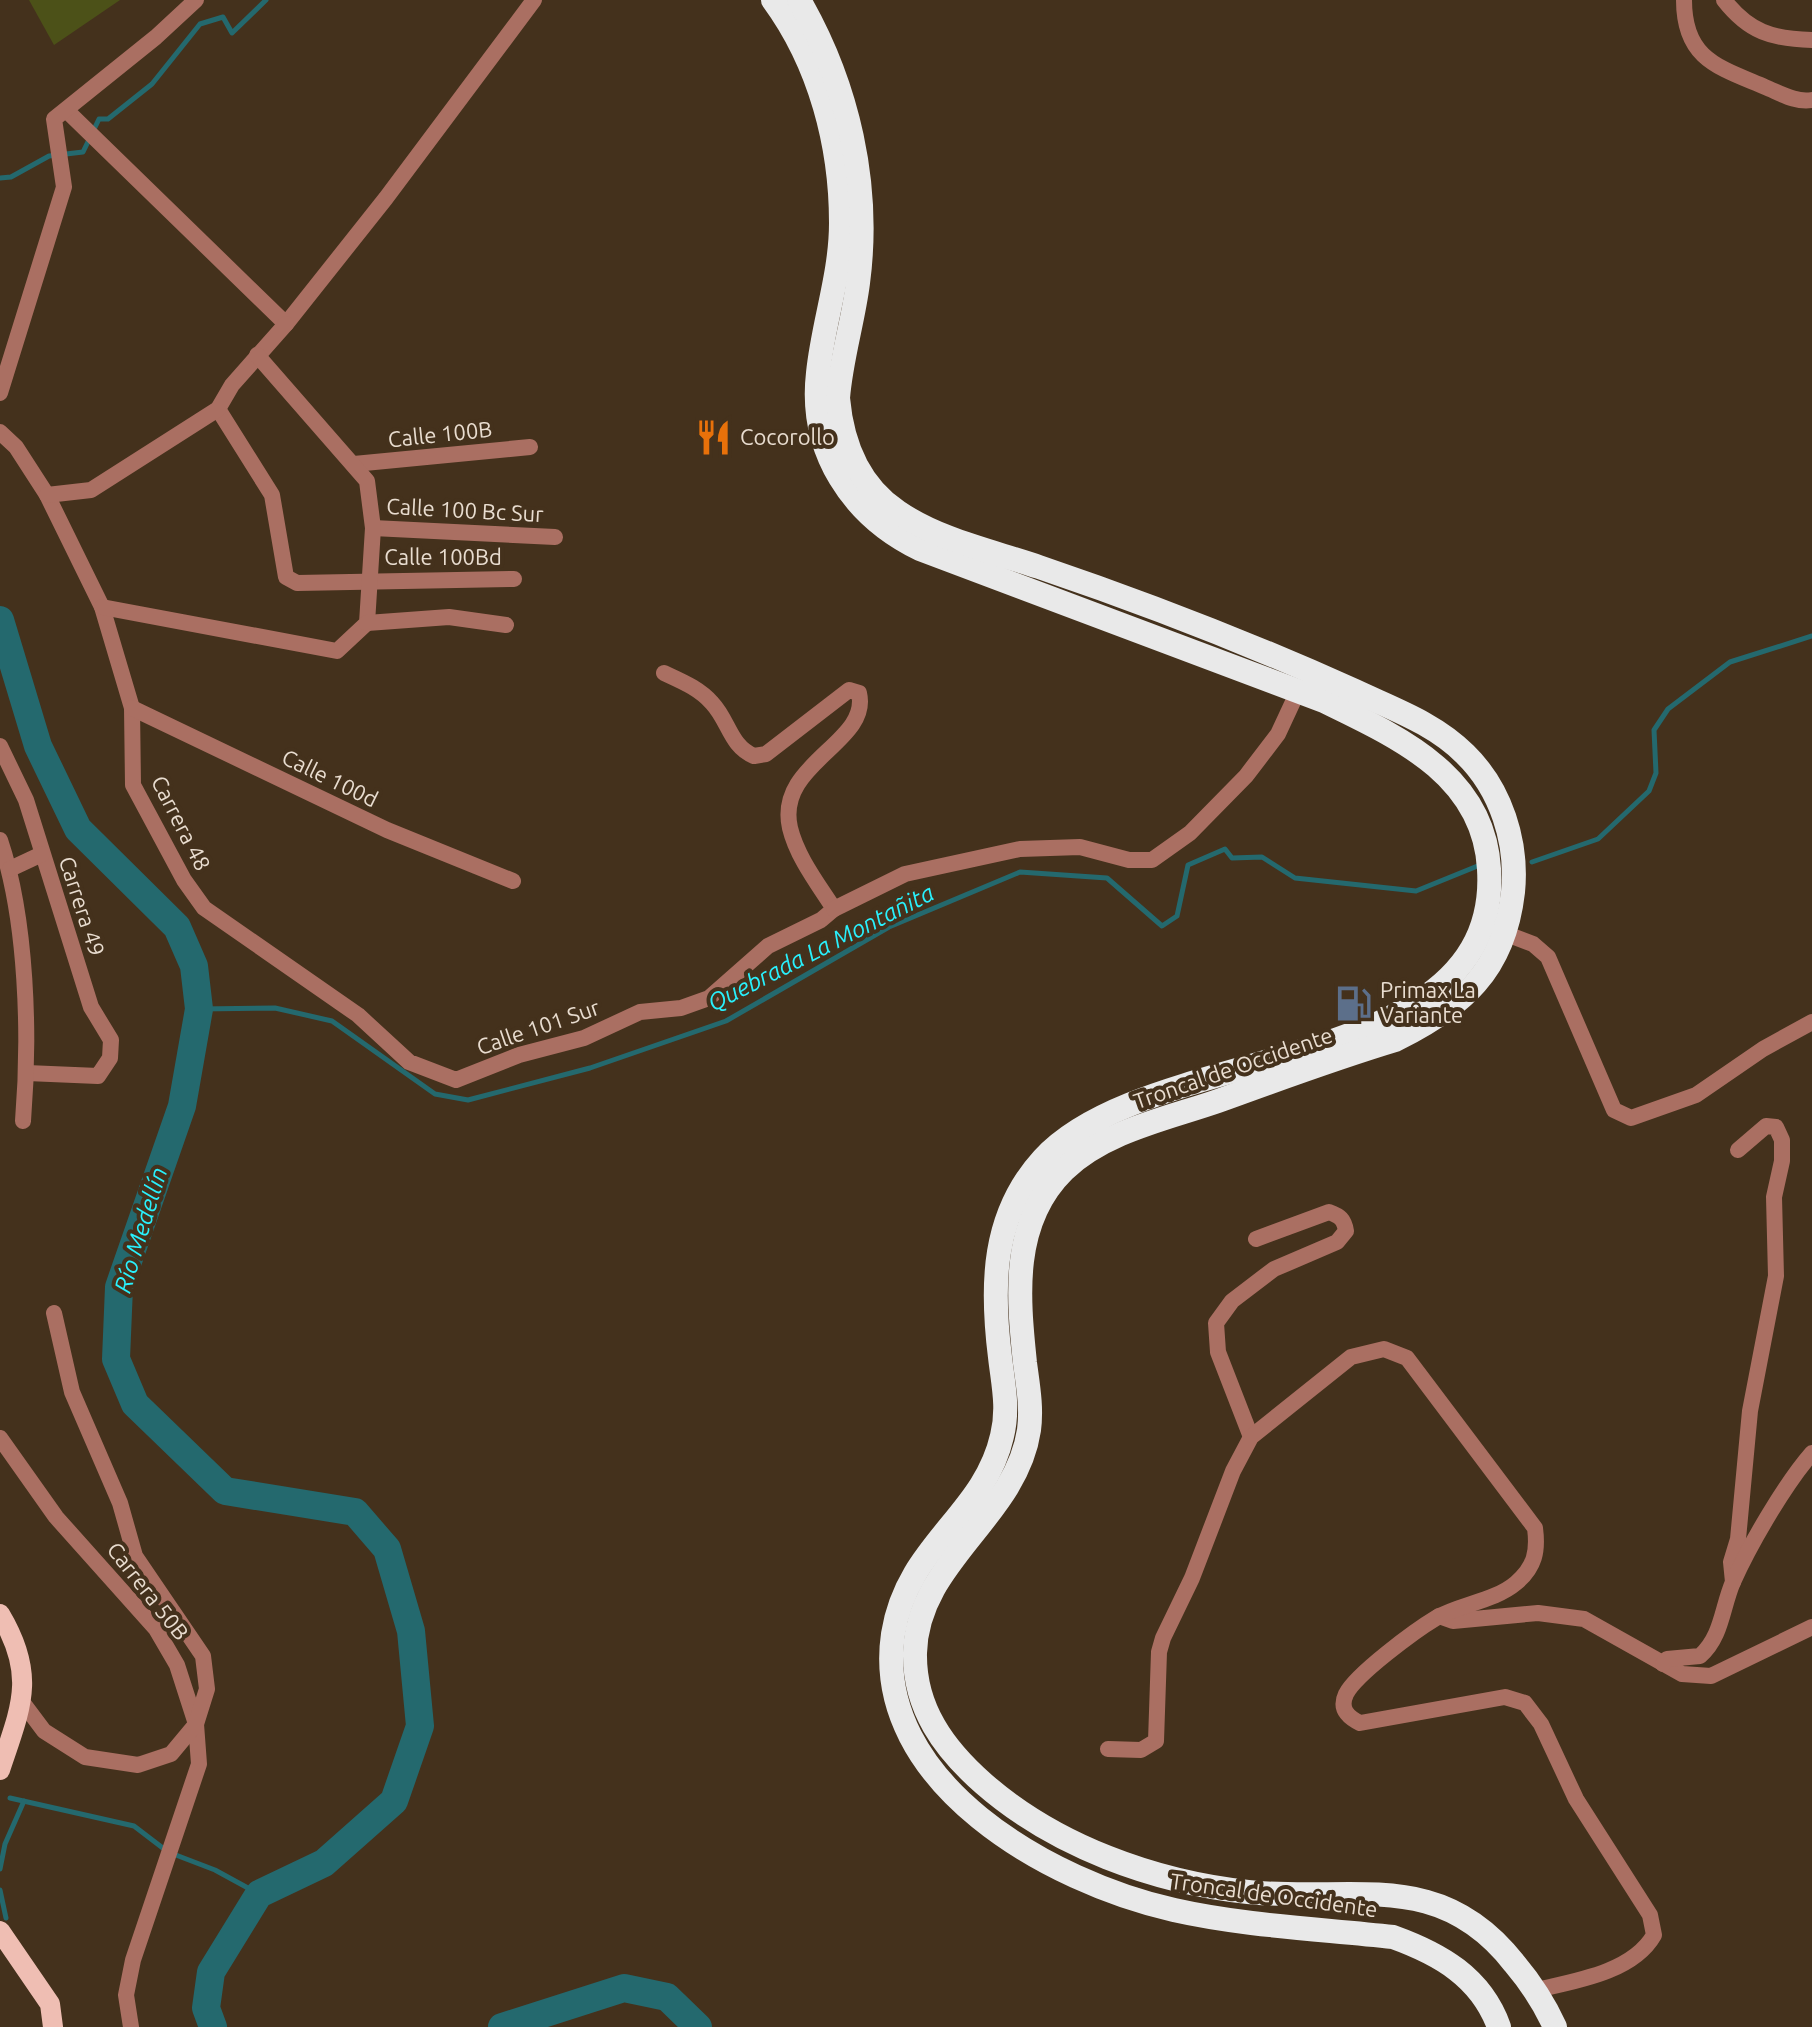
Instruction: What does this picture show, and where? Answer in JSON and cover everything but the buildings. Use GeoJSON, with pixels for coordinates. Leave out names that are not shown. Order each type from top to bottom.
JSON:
{"type":"FeatureCollection","features":[{"type":"Feature","properties":{"kind":"highway","name":"Troncal de Occidente"},"geometry":{"type":"LineString","coordinates":[[773,0],[801,47],[817,84],[836,156],[841,213],[839,254],[816,397],[824,446],[834,470],[856,503],[885,530],[920,549],[1298,691],[1378,727],[1425,755],[1457,784],[1479,821],[1487,853],[1490,885],[1482,928],[1462,966],[1448,983],[1402,1015],[1196,1082],[1092,1121],[1052,1150],[1029,1176],[1007,1215],[995,1274],[995,1306],[1006,1394],[1003,1434],[984,1482],[931,1546],[913,1574],[894,1633],[893,1683],[908,1734],[920,1757],[956,1797],[997,1830],[1106,1889],[1174,1910],[1393,1937],[1422,1948],[1466,1976],[1488,2004],[1499,2027]]}},
{"type":"Feature","properties":{"kind":"highway","name":"Troncal de Occidente"},"geometry":{"type":"LineString","coordinates":[[799,0],[831,66],[844,104],[856,161],[862,225],[860,261],[838,398],[845,440],[865,479],[894,510],[932,530],[1042,568],[1308,670],[1429,726],[1453,742],[1489,784],[1508,827],[1514,882],[1504,933],[1482,975],[1438,1019],[1395,1040],[1109,1138],[1062,1173],[1036,1208],[1019,1269],[1031,1394],[1029,1430],[1022,1459],[1007,1491],[931,1589],[916,1637],[915,1656],[916,1678],[926,1713],[940,1737],[981,1782],[1046,1829],[1124,1863],[1205,1885],[1251,1893],[1401,1896],[1437,1904],[1492,1934],[1536,1990],[1555,2027]]}},
{"type":"Feature","properties":{"kind":"main road"},"geometry":{"type":"LineString","coordinates":[[0,1614],[20,1659],[23,1703],[0,1770]]}},
{"type":"Feature","properties":{"kind":"main road"},"geometry":{"type":"LineString","coordinates":[[2,1938],[50,2004],[53,2027]]}},
{"type":"Feature","properties":{"kind":"street"},"geometry":{"type":"LineString","coordinates":[[156,37],[178,0]]}},
{"type":"Feature","properties":{"kind":"street"},"geometry":{"type":"LineString","coordinates":[[0,393],[64,187],[54,119],[156,37],[196,0]]}},
{"type":"Feature","properties":{"kind":"street"},"geometry":{"type":"LineString","coordinates":[[47,495],[91,490],[218,409],[257,355],[286,324],[386,198],[534,0]]}},
{"type":"Feature","properties":{"kind":"street"},"geometry":{"type":"LineString","coordinates":[[1684,0],[1687,32],[1703,57],[1716,66],[1794,99],[1812,100]]}},
{"type":"Feature","properties":{"kind":"street"},"geometry":{"type":"LineString","coordinates":[[1724,0],[1738,18],[1757,31],[1778,38],[1812,40]]}},
{"type":"Feature","properties":{"kind":"street"},"geometry":{"type":"LineString","coordinates":[[66,110],[268,311],[286,324]]}},
{"type":"Feature","properties":{"kind":"street"},"geometry":{"type":"LineString","coordinates":[[257,355],[367,481],[373,528],[367,623]]}},
{"type":"Feature","properties":{"kind":"street","name":"Calle 100Bd"},"geometry":{"type":"LineString","coordinates":[[218,409],[272,495],[286,577],[297,583],[372,579],[514,579]]}},
{"type":"Feature","properties":{"kind":"street","name":"Carrera 48"},"geometry":{"type":"LineString","coordinates":[[0,432],[16,447],[47,495],[102,607],[132,708],[133,785],[184,880],[204,908],[358,1015],[409,1062],[456,1080]]}},
{"type":"Feature","properties":{"kind":"street","name":"Calle 100B"},"geometry":{"type":"LineString","coordinates":[[354,464],[530,447]]}},
{"type":"Feature","properties":{"kind":"street","name":"Calle 100 Bc Sur"},"geometry":{"type":"LineString","coordinates":[[373,528],[555,537]]}},
{"type":"Feature","properties":{"kind":"street"},"geometry":{"type":"LineString","coordinates":[[102,607],[337,651],[367,623],[449,617],[506,625]]}},
{"type":"Feature","properties":{"kind":"street"},"geometry":{"type":"LineString","coordinates":[[664,673],[705,696],[724,720],[737,746],[754,756],[766,754],[849,690],[859,693],[860,709],[855,719],[809,767],[791,794],[788,806],[794,841],[834,909]]}},
{"type":"Feature","properties":{"kind":"street","name":"Calle 101 Sur"},"geometry":{"type":"LineString","coordinates":[[456,1080],[519,1055],[584,1038],[640,1012],[681,1008],[709,998],[768,946],[905,874],[1020,849],[1080,847],[1129,860],[1152,860],[1190,833],[1253,768],[1278,734],[1298,691]]}},
{"type":"Feature","properties":{"kind":"street","name":"Calle 100d"},"geometry":{"type":"LineString","coordinates":[[132,708],[387,830],[513,881]]}},
{"type":"Feature","properties":{"kind":"street","name":"Carrera 49"},"geometry":{"type":"LineString","coordinates":[[0,746],[26,800],[91,1007],[111,1040],[110,1058],[98,1076],[27,1073]]}},
{"type":"Feature","properties":{"kind":"street"},"geometry":{"type":"LineString","coordinates":[[0,840],[10,869],[25,1007],[27,1073],[23,1121]]}},
{"type":"Feature","properties":{"kind":"street"},"geometry":{"type":"LineString","coordinates":[[10,869],[42,854]]}},
{"type":"Feature","properties":{"kind":"street"},"geometry":{"type":"LineString","coordinates":[[1504,933],[1533,944],[1548,957],[1614,1110],[1631,1118],[1696,1095],[1763,1049],[1812,1022]]}},
{"type":"Feature","properties":{"kind":"street"},"geometry":{"type":"LineString","coordinates":[[1733,1582],[1731,1562],[1738,1539],[1750,1411],[1776,1276],[1774,1197],[1782,1161],[1782,1140],[1776,1127],[1766,1126],[1738,1150]]}},
{"type":"Feature","properties":{"kind":"street"},"geometry":{"type":"LineString","coordinates":[[1251,1437],[1218,1352],[1216,1323],[1232,1301],[1274,1269],[1337,1242],[1346,1231],[1345,1223],[1329,1212],[1256,1239]]}},
{"type":"Feature","properties":{"kind":"street"},"geometry":{"type":"LineString","coordinates":[[23,1703],[44,1731],[85,1757],[138,1765],[171,1754],[196,1724],[207,1689],[203,1656],[135,1556],[120,1503],[72,1392],[54,1313]]}},
{"type":"Feature","properties":{"kind":"street"},"geometry":{"type":"LineString","coordinates":[[1108,1749],[1141,1750],[1156,1741],[1159,1652],[1163,1638],[1192,1578],[1233,1471],[1251,1437],[1351,1357],[1384,1349],[1407,1358],[1535,1528],[1537,1549],[1532,1565],[1514,1585],[1439,1616],[1398,1643],[1346,1694],[1344,1708],[1348,1717],[1360,1723],[1505,1697],[1525,1703],[1541,1724],[1576,1799],[1650,1915],[1654,1935],[1646,1949],[1612,1968],[1536,1990]]}},
{"type":"Feature","properties":{"kind":"street","name":"Carrera 50B"},"geometry":{"type":"LineString","coordinates":[[0,1438],[56,1517],[156,1629],[177,1665],[196,1724],[199,1764],[133,1960],[126,1995],[131,2027]]}},
{"type":"Feature","properties":{"kind":"street"},"geometry":{"type":"LineString","coordinates":[[1663,1664],[1667,1659],[1700,1656],[1707,1649],[1714,1639],[1733,1582],[1797,1471],[1812,1453]]}},
{"type":"Feature","properties":{"kind":"street"},"geometry":{"type":"LineString","coordinates":[[1439,1616],[1453,1621],[1538,1613],[1584,1619],[1682,1674],[1711,1676],[1812,1627]]}},
{"type":"Feature","properties":{"kind":"green space"},"geometry":{"type":"Polygon","coordinates":[[[29,0],[120,0],[54,45],[29,0]]]}},
{"type":"Feature","properties":{"kind":"waterway"},"geometry":{"type":"LineString","coordinates":[[0,178],[11,177],[49,156],[83,152],[99,119],[108,119],[152,84],[200,24],[223,17],[232,33],[266,0]]}},
{"type":"Feature","properties":{"kind":"waterway","name":"Río Medellín"},"geometry":{"type":"LineString","coordinates":[[0,620],[38,746],[78,829],[177,927],[194,966],[199,1009],[182,1106],[119,1287],[116,1359],[135,1404],[225,1491],[355,1512],[387,1549],[411,1631],[420,1726],[394,1801],[324,1863],[259,1894],[211,1972],[206,2008],[213,2027]]}},
{"type":"Feature","properties":{"kind":"waterway","name":"Quebrada La Montañita"},"geometry":{"type":"LineString","coordinates":[[1532,862],[1598,839],[1649,791],[1656,773],[1654,730],[1668,709],[1730,662],[1812,636]]}},
{"type":"Feature","properties":{"kind":"waterway","name":"Quebrada La Montañita"},"geometry":{"type":"LineString","coordinates":[[199,1009],[275,1008],[332,1021],[435,1094],[468,1100],[590,1068],[726,1021],[889,927],[1020,872],[1107,878],[1162,926],[1177,916],[1188,865],[1225,849],[1232,858],[1262,857],[1295,878],[1416,891],[1480,865]]}},
{"type":"Feature","properties":{"kind":"waterway"},"geometry":{"type":"LineString","coordinates":[[10,1798],[134,1826],[168,1852],[215,1870],[259,1894]]}},
{"type":"Feature","properties":{"kind":"waterway"},"geometry":{"type":"LineString","coordinates":[[0,1869],[5,1844],[24,1801]]}},
{"type":"Feature","properties":{"kind":"waterway"},"geometry":{"type":"LineString","coordinates":[[0,1890],[6,1918]]}},
{"type":"Feature","properties":{"kind":"waterway","name":"Río Medellín"},"geometry":{"type":"LineString","coordinates":[[502,2027],[624,1988],[667,1997],[698,2027]]}},
{"type":"Feature","properties":{"kind":"place","name":"Cocorollo"},"geometry":{"type":"Point","coordinates":[714,437]}},
{"type":"Feature","properties":{"kind":"place","name":"Primax La Variante"},"geometry":{"type":"Point","coordinates":[1354,1003]}}]}
